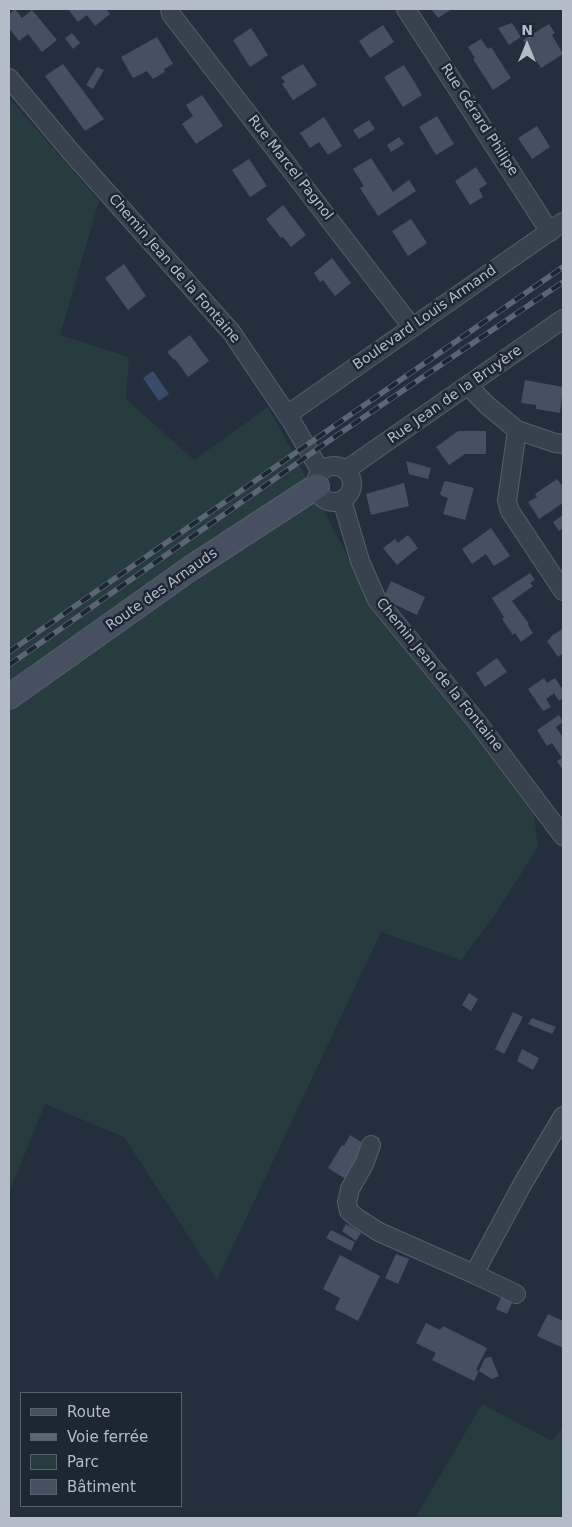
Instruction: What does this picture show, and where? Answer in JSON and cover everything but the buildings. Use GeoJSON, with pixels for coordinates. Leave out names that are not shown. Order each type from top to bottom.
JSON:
{"type":"FeatureCollection","features":[{"type":"Feature","properties":{"kind":"street","name":"Rue Marcel Pagnol"},"geometry":{"type":"LineString","coordinates":[[170,9],[171,14],[412,327]]}},
{"type":"Feature","properties":{"kind":"street","name":"Rue Gérard Philipe"},"geometry":{"type":"LineString","coordinates":[[406,9],[556,227]]}},
{"type":"Feature","properties":{"kind":"street","name":"Chemin Jean de la Fontaine"},"geometry":{"type":"LineString","coordinates":[[9,78],[77,159],[232,333],[287,415],[319,479]]}},
{"type":"Feature","properties":{"kind":"street","name":"Boulevard Louis Armand"},"geometry":{"type":"LineString","coordinates":[[287,415],[556,227]]}},
{"type":"Feature","properties":{"kind":"street","name":"Rue Jean de la Bruyère"},"geometry":{"type":"LineString","coordinates":[[346,470],[563,319]]}},
{"type":"Feature","properties":{"kind":"street"},"geometry":{"type":"LineString","coordinates":[[468,386],[488,406],[517,430],[563,444]]}},
{"type":"Feature","properties":{"kind":"street"},"geometry":{"type":"LineString","coordinates":[[517,430],[507,501],[510,510],[563,592]]}},
{"type":"Feature","properties":{"kind":"street"},"geometry":{"type":"LineString","coordinates":[[331,466],[346,470],[352,480],[352,486],[348,495],[342,500],[328,500],[319,492],[319,479],[331,466]]}},
{"type":"Feature","properties":{"kind":"street","name":"Route des Arnauds"},"geometry":{"type":"LineString","coordinates":[[9,697],[319,479]]}},
{"type":"Feature","properties":{"kind":"street","name":"Chemin Jean de la Fontaine"},"geometry":{"type":"LineString","coordinates":[[342,500],[360,561],[377,600],[477,722],[563,836]]}},
{"type":"Feature","properties":{"kind":"street"},"geometry":{"type":"LineString","coordinates":[[474,1274],[523,1183],[563,1116]]}},
{"type":"Feature","properties":{"kind":"street"},"geometry":{"type":"LineString","coordinates":[[371,1145],[364,1164],[350,1189],[347,1202],[350,1211],[357,1218],[379,1232],[516,1294]]}},
{"type":"Feature","properties":{"kind":"green space"},"geometry":{"type":"Polygon","coordinates":[[[9,98],[99,201],[60,335],[129,357],[126,399],[194,460],[268,407],[377,614],[533,808],[538,847],[498,910],[461,960],[381,932],[217,1280],[124,1137],[45,1104],[9,1193],[9,98]]]}},
{"type":"Feature","properties":{"kind":"green space"},"geometry":{"type":"Polygon","coordinates":[[[482,1404],[552,1441],[563,1427],[563,1518],[415,1518],[482,1404]]]}},
{"type":"Feature","properties":{"kind":"water"},"geometry":{"type":"Polygon","coordinates":[[[153,371],[169,394],[159,401],[143,378],[153,371]]]}},
{"type":"Feature","properties":{"kind":"railway"},"geometry":{"type":"LineString","coordinates":[[9,652],[563,267]]}},
{"type":"Feature","properties":{"kind":"railway"},"geometry":{"type":"LineString","coordinates":[[9,665],[333,438],[563,282]]}}]}
